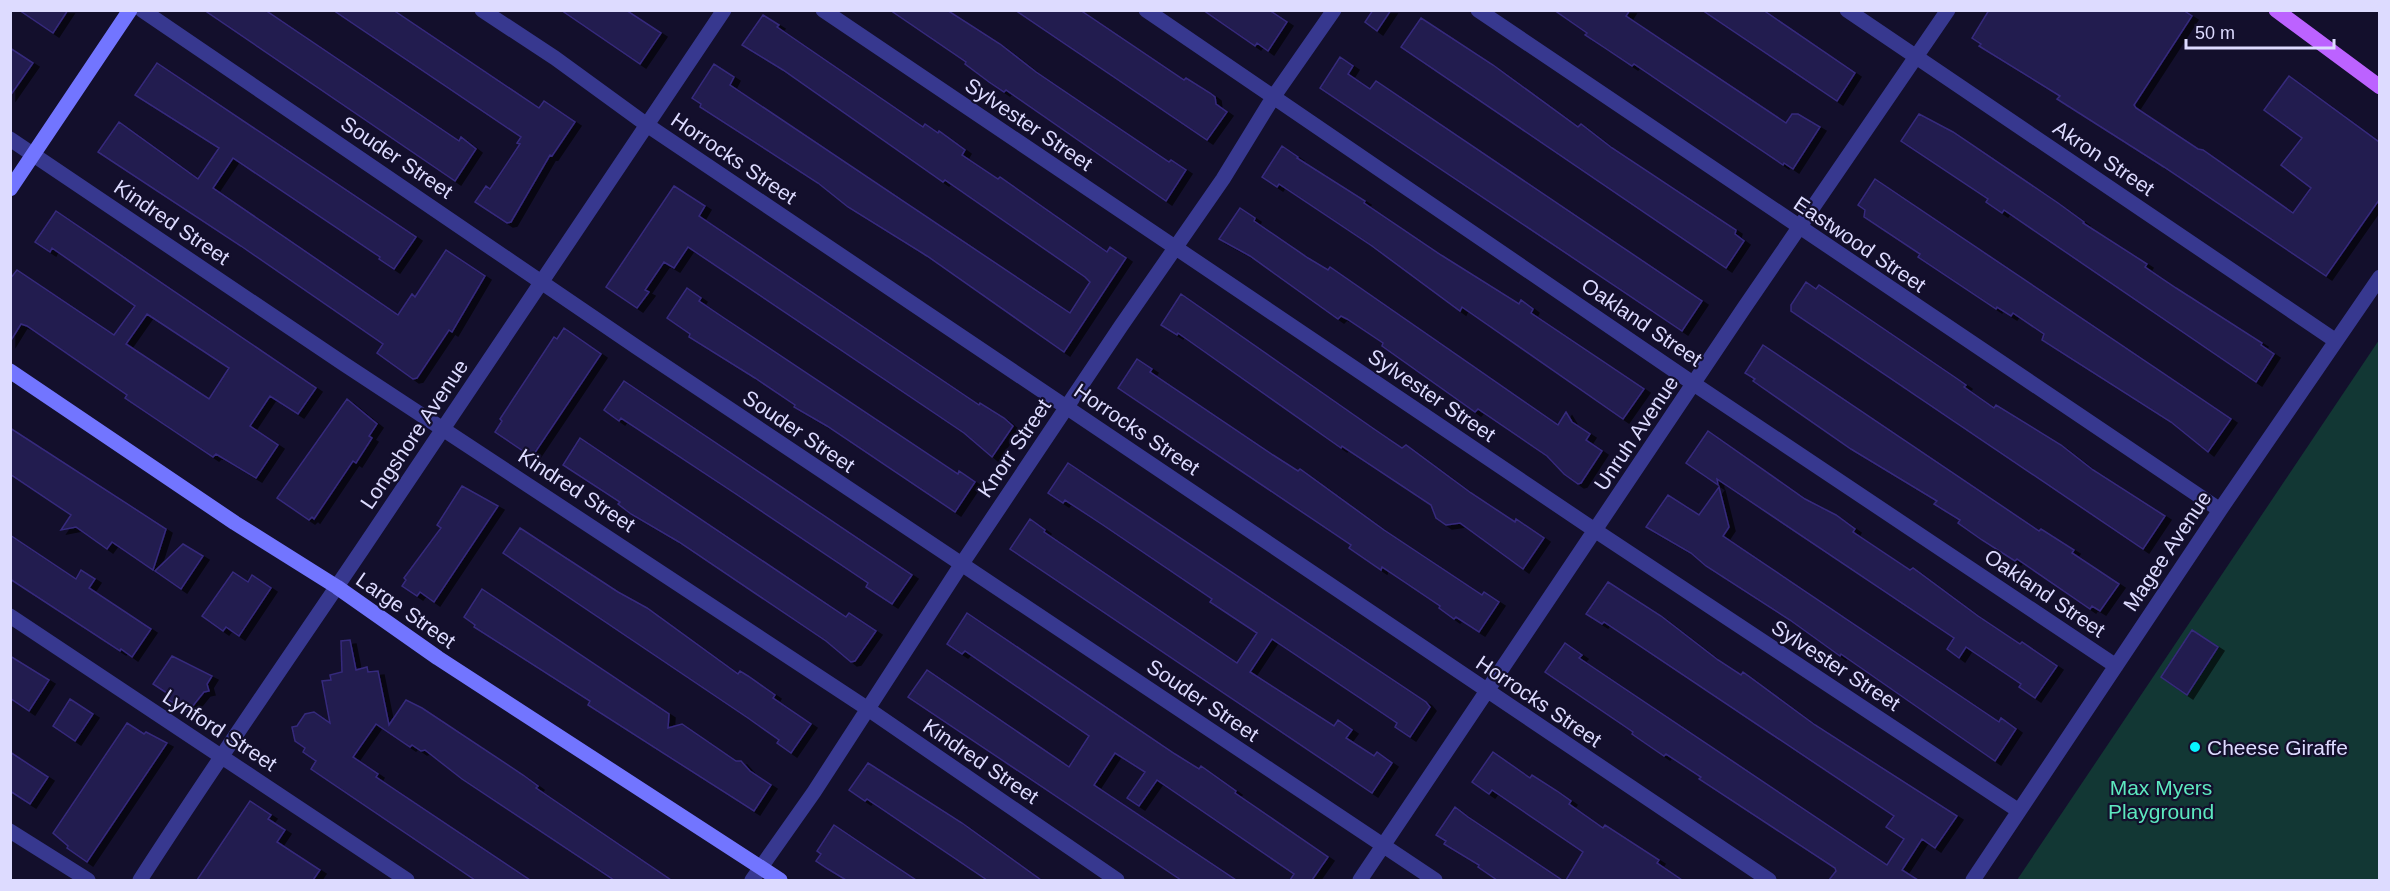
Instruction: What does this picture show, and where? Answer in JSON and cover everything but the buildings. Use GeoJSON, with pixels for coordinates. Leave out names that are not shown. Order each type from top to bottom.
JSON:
{"type":"FeatureCollection","features":[{"type":"Feature","properties":{"kind":"main road"},"geometry":{"type":"LineString","coordinates":[[2276,10],[2379,87]]}},
{"type":"Feature","properties":{"kind":"street"},"geometry":{"type":"LineString","coordinates":[[10,189],[130,10]]}},
{"type":"Feature","properties":{"kind":"street","name":"Souder Street"},"geometry":{"type":"LineString","coordinates":[[142,10],[961,565],[1435,880]]}},
{"type":"Feature","properties":{"kind":"street","name":"Horrocks Street"},"geometry":{"type":"LineString","coordinates":[[482,10],[555,58],[647,125],[1769,880]]}},
{"type":"Feature","properties":{"kind":"street","name":"Longshore Avenue"},"geometry":{"type":"LineString","coordinates":[[140,880],[221,754],[337,587],[540,280],[724,10]]}},
{"type":"Feature","properties":{"kind":"street","name":"Sylvester Street"},"geometry":{"type":"LineString","coordinates":[[823,10],[1596,531],[2019,811]]}},
{"type":"Feature","properties":{"kind":"street","name":"Oakland Street"},"geometry":{"type":"LineString","coordinates":[[1146,10],[1694,384],[2116,666]]}},
{"type":"Feature","properties":{"kind":"street","name":"Knorr Street"},"geometry":{"type":"LineString","coordinates":[[752,880],[868,710],[1066,407],[1223,179],[1274,96],[1334,10]]}},
{"type":"Feature","properties":{"kind":"street","name":"Eastwood Street"},"geometry":{"type":"LineString","coordinates":[[1478,10],[1799,229],[2220,510]]}},
{"type":"Feature","properties":{"kind":"street","name":"Akron Street"},"geometry":{"type":"LineString","coordinates":[[1847,10],[2336,341]]}},
{"type":"Feature","properties":{"kind":"street","name":"Unruh Avenue"},"geometry":{"type":"LineString","coordinates":[[1360,880],[1948,10]]}},
{"type":"Feature","properties":{"kind":"street","name":"Kindred Street"},"geometry":{"type":"LineString","coordinates":[[10,139],[868,710],[1117,880]]}},
{"type":"Feature","properties":{"kind":"street","name":"Magee Avenue"},"geometry":{"type":"LineString","coordinates":[[1973,880],[2379,277]]}},
{"type":"Feature","properties":{"kind":"street","name":"Large Street"},"geometry":{"type":"LineString","coordinates":[[10,371],[234,523],[337,587],[438,658],[780,880]]}},
{"type":"Feature","properties":{"kind":"street","name":"Lynford Street"},"geometry":{"type":"LineString","coordinates":[[10,616],[221,754],[407,880]]}},
{"type":"Feature","properties":{"kind":"street"},"geometry":{"type":"LineString","coordinates":[[10,831],[88,880]]}},
{"type":"Feature","properties":{"kind":"green space","name":"Max Myers Playground"},"geometry":{"type":"Polygon","coordinates":[[[2379,340],[2379,880],[2017,880],[2379,340]]]}},
{"type":"Feature","properties":{"kind":"place","name":"Cheese Giraffe"},"geometry":{"type":"Point","coordinates":[2195,747]}}]}
